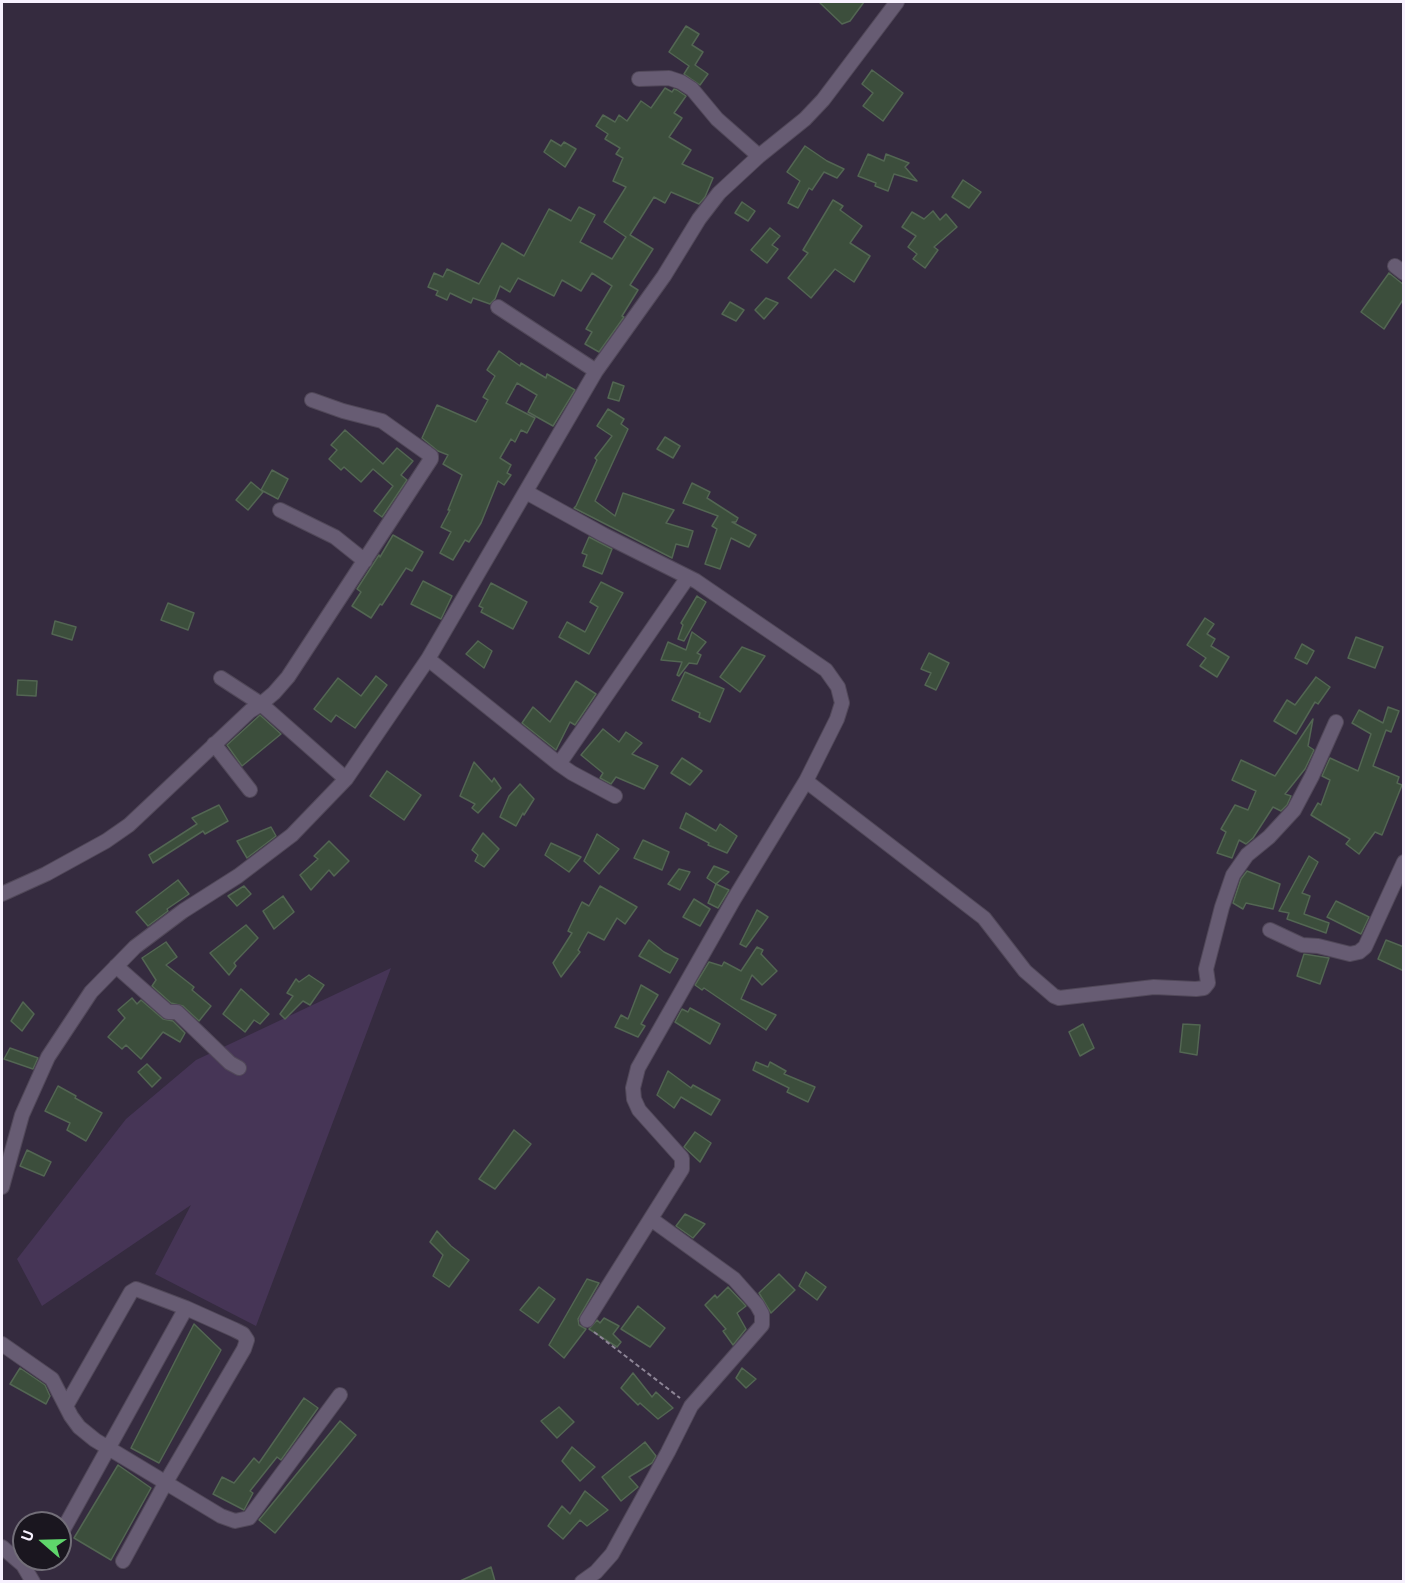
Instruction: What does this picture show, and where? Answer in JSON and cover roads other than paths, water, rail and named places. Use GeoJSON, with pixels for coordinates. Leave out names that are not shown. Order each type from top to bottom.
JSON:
{"type":"FeatureCollection","features":[{"type":"Feature","properties":{"kind":"street"},"geometry":{"type":"LineString","coordinates":[[2,1187],[22,1115],[48,1057],[91,992],[135,947],[183,911],[238,876],[292,835],[346,779],[428,659],[596,371],[664,276],[699,219],[719,193],[759,156],[805,119],[823,100],[897,2]]}},
{"type":"Feature","properties":{"kind":"street"},"geometry":{"type":"LineString","coordinates":[[639,79],[669,78],[692,89],[717,120],[759,156]]}},
{"type":"Feature","properties":{"kind":"street"},"geometry":{"type":"LineString","coordinates":[[498,307],[596,371]]}},
{"type":"Feature","properties":{"kind":"street"},"geometry":{"type":"LineString","coordinates":[[2,894],[106,841],[129,825],[250,711],[274,693],[288,677],[427,465],[431,456],[382,421],[312,400]]}},
{"type":"Feature","properties":{"kind":"street"},"geometry":{"type":"LineString","coordinates":[[526,492],[687,577],[808,657],[826,670],[838,687],[842,703],[837,719],[806,781],[734,899],[638,1068],[633,1088],[634,1099],[639,1110],[682,1158],[683,1163],[680,1175],[587,1320]]}},
{"type":"Feature","properties":{"kind":"street"},"geometry":{"type":"LineString","coordinates":[[280,510],[335,537],[365,561]]}},
{"type":"Feature","properties":{"kind":"street"},"geometry":{"type":"LineString","coordinates":[[559,764],[687,577]]}},
{"type":"Feature","properties":{"kind":"street"},"geometry":{"type":"LineString","coordinates":[[428,659],[572,774],[615,796]]}},
{"type":"Feature","properties":{"kind":"street"},"geometry":{"type":"LineString","coordinates":[[221,678],[261,704],[346,779]]}},
{"type":"Feature","properties":{"kind":"street"},"geometry":{"type":"LineString","coordinates":[[806,781],[984,918],[1026,971],[1054,996],[1059,998],[1154,987],[1196,989],[1204,988],[1208,983],[1206,969],[1233,875],[1247,855],[1269,837],[1294,810],[1336,722]]}},
{"type":"Feature","properties":{"kind":"street"},"geometry":{"type":"LineString","coordinates":[[214,744],[250,790]]}},
{"type":"Feature","properties":{"kind":"street"},"geometry":{"type":"LineString","coordinates":[[1270,930],[1302,945],[1318,946],[1350,954],[1359,952],[1365,947],[1404,862]]}},
{"type":"Feature","properties":{"kind":"street"},"geometry":{"type":"LineString","coordinates":[[117,966],[168,1012],[177,1012],[211,1046],[239,1068]]}},
{"type":"Feature","properties":{"kind":"street"},"geometry":{"type":"LineString","coordinates":[[582,1581],[596,1572],[612,1554],[691,1406],[762,1325],[762,1314],[734,1280],[651,1220]]}},
{"type":"Feature","properties":{"kind":"street"},"geometry":{"type":"LineString","coordinates":[[66,1406],[131,1292],[136,1289],[186,1308],[243,1334],[247,1340],[123,1561]]}},
{"type":"Feature","properties":{"kind":"street"},"geometry":{"type":"LineString","coordinates":[[72,1513],[186,1308]]}},
{"type":"Feature","properties":{"kind":"street"},"geometry":{"type":"LineString","coordinates":[[2,1344],[52,1379],[79,1427],[107,1447],[221,1516],[235,1521],[249,1518],[340,1395]]}},
{"type":"Feature","properties":{"kind":"street"},"geometry":{"type":"LineString","coordinates":[[2,1546],[23,1565],[33,1581]]}}]}
